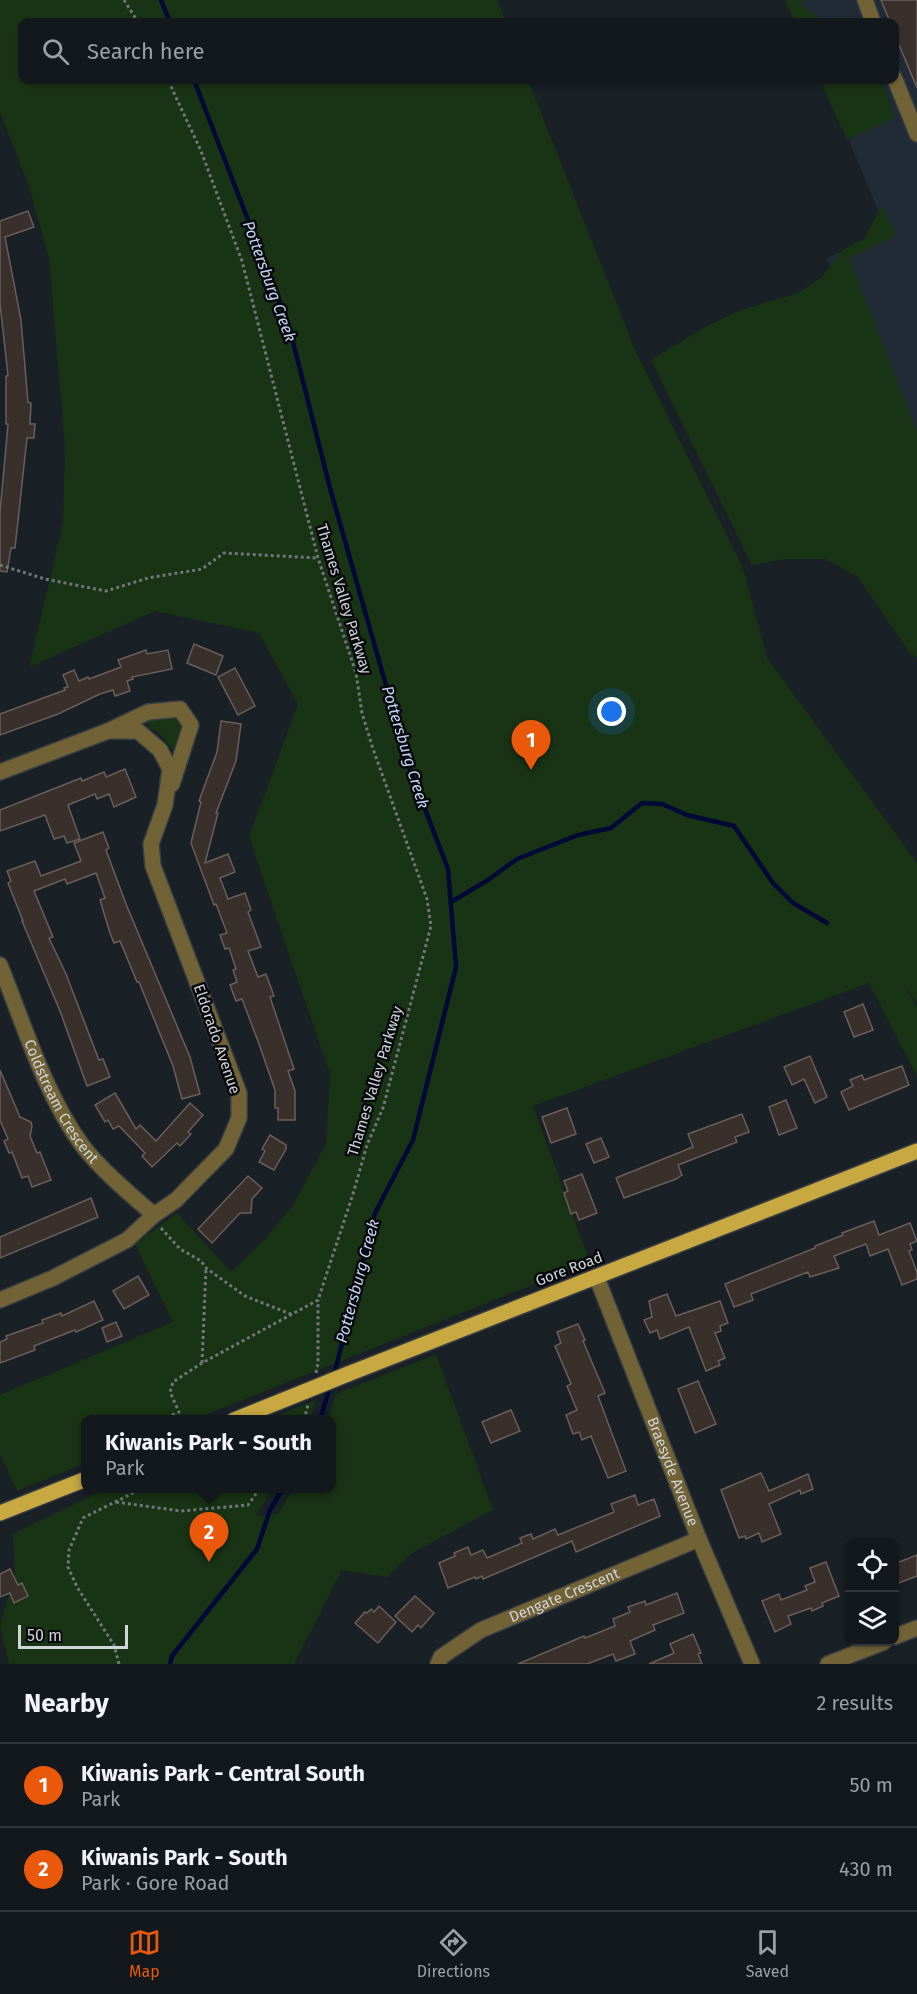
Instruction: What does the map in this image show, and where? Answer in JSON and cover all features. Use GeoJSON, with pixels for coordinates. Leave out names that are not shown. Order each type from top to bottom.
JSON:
{"type":"FeatureCollection","features":[{"type":"Feature","properties":{"kind":"main road","name":"Gore Road"},"geometry":{"type":"LineString","coordinates":[[246,1415],[308,1394],[348,1374],[917,1152]]}},
{"type":"Feature","properties":{"kind":"main road"},"geometry":{"type":"LineString","coordinates":[[0,1513],[81,1481]]}},
{"type":"Feature","properties":{"kind":"street"},"geometry":{"type":"LineString","coordinates":[[865,0],[872,18]]}},
{"type":"Feature","properties":{"kind":"street"},"geometry":{"type":"LineString","coordinates":[[897,84],[917,134]]}},
{"type":"Feature","properties":{"kind":"street","name":"Eldorado Avenue"},"geometry":{"type":"LineString","coordinates":[[0,1300],[53,1278],[127,1240],[154,1215],[176,1200],[226,1149],[239,1118],[239,1093],[153,866],[151,844],[191,725],[180,709],[148,712],[108,731]]}},
{"type":"Feature","properties":{"kind":"street"},"geometry":{"type":"LineString","coordinates":[[0,772],[108,731]]}},
{"type":"Feature","properties":{"kind":"street","name":"Eldorado Avenue"},"geometry":{"type":"LineString","coordinates":[[108,731],[138,731],[160,750],[170,769],[165,805]]}},
{"type":"Feature","properties":{"kind":"street","name":"Coldstream Crescent"},"geometry":{"type":"LineString","coordinates":[[0,964],[55,1102],[82,1146],[124,1189],[154,1215]]}},
{"type":"Feature","properties":{"kind":"street","name":"Braesyde Avenue"},"geometry":{"type":"LineString","coordinates":[[597,1278],[699,1539],[752,1664]]}},
{"type":"Feature","properties":{"kind":"street","name":"Dengate Crescent"},"geometry":{"type":"LineString","coordinates":[[438,1664],[441,1657],[481,1630],[699,1539]]}},
{"type":"Feature","properties":{"kind":"street"},"geometry":{"type":"LineString","coordinates":[[899,1635],[917,1628]]}},
{"type":"Feature","properties":{"kind":"street"},"geometry":{"type":"LineString","coordinates":[[828,1664],[872,1646]]}},
{"type":"Feature","properties":{"kind":"path"},"geometry":{"type":"LineString","coordinates":[[124,0],[135,18]]}},
{"type":"Feature","properties":{"kind":"path","name":"Thames Valley Parkway"},"geometry":{"type":"LineString","coordinates":[[170,84],[201,151],[242,261],[318,558],[356,673],[362,713],[428,899],[431,926],[383,1108],[367,1145],[318,1300],[316,1375]]}},
{"type":"Feature","properties":{"kind":"path"},"geometry":{"type":"LineString","coordinates":[[0,566],[45,579],[106,591],[148,578],[202,569],[224,553],[318,558]]}},
{"type":"Feature","properties":{"kind":"path"},"geometry":{"type":"LineString","coordinates":[[154,1215],[159,1225],[180,1250],[201,1261],[206,1268],[245,1296],[292,1315]]}},
{"type":"Feature","properties":{"kind":"path"},"geometry":{"type":"LineString","coordinates":[[202,1364],[206,1268]]}},
{"type":"Feature","properties":{"kind":"path"},"geometry":{"type":"LineString","coordinates":[[171,1415],[179,1412],[170,1392],[172,1383],[318,1300]]}},
{"type":"Feature","properties":{"kind":"path"},"geometry":{"type":"LineString","coordinates":[[305,1415],[308,1394]]}},
{"type":"Feature","properties":{"kind":"path"},"geometry":{"type":"LineString","coordinates":[[119,1664],[114,1645],[77,1587],[68,1567],[69,1550],[83,1518],[133,1493]]}},
{"type":"Feature","properties":{"kind":"path"},"geometry":{"type":"LineString","coordinates":[[116,1502],[181,1511],[248,1505],[256,1493]]}},
{"type":"Feature","properties":{"kind":"shaded area"},"geometry":{"type":"Polygon","coordinates":[[[791,0],[917,0],[917,487],[827,258],[886,230],[826,84],[899,84],[899,18],[799,18],[791,0]]]}},
{"type":"Feature","properties":{"kind":"green space"},"geometry":{"type":"Polygon","coordinates":[[[0,0],[497,0],[504,18],[18,18],[18,84],[530,84],[635,350],[743,568],[767,658],[917,863],[917,1003],[904,985],[917,1007],[917,1076],[869,983],[533,1106],[590,1262],[205,1415],[81,1415],[81,1465],[17,1491],[0,1454],[0,1395],[173,1322],[135,1244],[177,1213],[231,1272],[264,1240],[293,1205],[326,1144],[330,1074],[249,837],[298,704],[259,633],[155,611],[29,667],[63,524],[65,446],[49,259],[29,186],[0,112],[0,0]]]}},
{"type":"Feature","properties":{"kind":"green space"},"geometry":{"type":"Polygon","coordinates":[[[785,0],[801,0],[802,5],[820,18],[793,18],[785,0]]]}},
{"type":"Feature","properties":{"kind":"green space"},"geometry":{"type":"Polygon","coordinates":[[[822,84],[883,84],[895,117],[847,140],[822,84]]]}},
{"type":"Feature","properties":{"kind":"green space"},"geometry":{"type":"Polygon","coordinates":[[[881,206],[897,235],[849,258],[917,432],[917,658],[910,653],[857,576],[825,559],[786,559],[752,565],[651,360],[705,327],[741,310],[798,293],[822,277],[843,250],[865,238],[881,206]]]}},
{"type":"Feature","properties":{"kind":"green space"},"geometry":{"type":"Polygon","coordinates":[[[169,712],[179,717],[183,726],[178,748],[174,751],[159,733],[149,728],[148,722],[149,717],[169,712]]]}},
{"type":"Feature","properties":{"kind":"green space"},"geometry":{"type":"Polygon","coordinates":[[[436,1354],[493,1510],[412,1553],[387,1577],[342,1570],[294,1664],[9,1664],[0,1625],[15,1575],[13,1534],[97,1493],[270,1493],[256,1516],[278,1514],[291,1493],[336,1493],[336,1415],[329,1415],[336,1394],[436,1354]]]}},
{"type":"Feature","properties":{"kind":"green space"},"geometry":{"type":"Polygon","coordinates":[[[316,1400],[311,1415],[278,1415],[316,1400]]]}},
{"type":"Feature","properties":{"kind":"building"},"geometry":{"type":"Polygon","coordinates":[[[881,0],[917,0],[917,88],[899,45],[899,18],[888,18],[881,0]]]}},
{"type":"Feature","properties":{"kind":"building"},"geometry":{"type":"Polygon","coordinates":[[[28,211],[34,227],[5,237],[21,320],[28,402],[31,403],[30,424],[35,424],[34,438],[27,438],[15,548],[11,548],[7,572],[0,571],[0,512],[8,424],[6,424],[6,376],[8,376],[0,303],[0,221],[28,211]]]}},
{"type":"Feature","properties":{"kind":"building"},"geometry":{"type":"Polygon","coordinates":[[[194,644],[223,656],[216,675],[187,663],[194,644]]]}},
{"type":"Feature","properties":{"kind":"building"},"geometry":{"type":"Polygon","coordinates":[[[146,650],[147,654],[168,650],[172,669],[132,677],[133,679],[127,681],[130,691],[115,696],[113,690],[100,694],[58,714],[0,735],[0,714],[65,690],[64,688],[68,687],[63,675],[74,670],[79,681],[88,677],[89,679],[121,667],[118,660],[146,650]]]}},
{"type":"Feature","properties":{"kind":"building"},"geometry":{"type":"Polygon","coordinates":[[[235,668],[255,706],[238,715],[218,677],[235,668]]]}},
{"type":"Feature","properties":{"kind":"building"},"geometry":{"type":"Polygon","coordinates":[[[221,721],[241,724],[236,761],[216,813],[218,813],[205,863],[228,854],[235,872],[220,878],[228,899],[245,893],[251,910],[248,912],[261,947],[248,951],[258,977],[266,974],[274,996],[270,997],[294,1069],[288,1071],[295,1091],[295,1120],[278,1120],[275,1090],[259,1044],[242,999],[236,1001],[230,985],[237,982],[233,970],[236,969],[229,948],[225,949],[220,935],[227,933],[191,843],[201,802],[199,801],[217,752],[221,721]]]}},
{"type":"Feature","properties":{"kind":"building"},"geometry":{"type":"Polygon","coordinates":[[[125,769],[136,797],[114,807],[109,794],[97,799],[95,794],[68,805],[80,839],[67,843],[64,836],[54,839],[45,815],[0,831],[0,810],[81,778],[82,781],[104,772],[106,777],[125,769]]]}},
{"type":"Feature","properties":{"kind":"building"},"geometry":{"type":"Polygon","coordinates":[[[103,832],[109,848],[106,850],[126,904],[190,1057],[200,1094],[182,1099],[173,1066],[139,982],[137,982],[120,941],[114,943],[110,933],[100,900],[105,898],[96,873],[67,884],[65,879],[34,891],[53,937],[49,938],[66,974],[99,1060],[103,1059],[110,1077],[87,1086],[60,1011],[22,921],[8,883],[11,881],[7,871],[35,861],[41,876],[81,861],[74,843],[103,832]]]}},
{"type":"Feature","properties":{"kind":"building"},"geometry":{"type":"Polygon","coordinates":[[[863,1004],[873,1030],[854,1037],[844,1012],[863,1004]]]}},
{"type":"Feature","properties":{"kind":"building"},"geometry":{"type":"Polygon","coordinates":[[[810,1056],[827,1097],[815,1103],[804,1079],[792,1085],[784,1067],[810,1056]]]}},
{"type":"Feature","properties":{"kind":"building"},"geometry":{"type":"Polygon","coordinates":[[[902,1066],[909,1085],[849,1110],[841,1092],[853,1086],[850,1080],[862,1075],[864,1080],[902,1066]]]}},
{"type":"Feature","properties":{"kind":"building"},"geometry":{"type":"Polygon","coordinates":[[[0,1070],[20,1117],[31,1122],[30,1136],[37,1153],[40,1152],[51,1180],[32,1187],[28,1176],[22,1178],[12,1152],[9,1153],[4,1141],[8,1139],[0,1120],[0,1070]]]}},
{"type":"Feature","properties":{"kind":"building"},"geometry":{"type":"Polygon","coordinates":[[[115,1093],[136,1129],[140,1125],[156,1141],[190,1103],[203,1115],[188,1132],[191,1134],[180,1146],[177,1143],[152,1167],[142,1156],[145,1153],[119,1126],[113,1129],[108,1120],[105,1122],[95,1105],[115,1093]]]}},
{"type":"Feature","properties":{"kind":"building"},"geometry":{"type":"Polygon","coordinates":[[[786,1100],[797,1128],[779,1135],[769,1107],[786,1100]]]}},
{"type":"Feature","properties":{"kind":"building"},"geometry":{"type":"Polygon","coordinates":[[[567,1108],[576,1134],[551,1143],[542,1117],[567,1108]]]}},
{"type":"Feature","properties":{"kind":"building"},"geometry":{"type":"Polygon","coordinates":[[[742,1114],[749,1132],[735,1137],[737,1142],[678,1165],[682,1175],[676,1179],[624,1198],[616,1178],[693,1147],[688,1134],[742,1114]]]}},
{"type":"Feature","properties":{"kind":"building"},"geometry":{"type":"Polygon","coordinates":[[[270,1135],[286,1145],[274,1170],[259,1162],[265,1151],[262,1149],[270,1135]]]}},
{"type":"Feature","properties":{"kind":"building"},"geometry":{"type":"Polygon","coordinates":[[[601,1138],[609,1157],[594,1163],[586,1144],[601,1138]]]}},
{"type":"Feature","properties":{"kind":"building"},"geometry":{"type":"Polygon","coordinates":[[[582,1174],[597,1213],[579,1220],[576,1212],[571,1214],[564,1193],[568,1191],[564,1181],[582,1174]]]}},
{"type":"Feature","properties":{"kind":"building"},"geometry":{"type":"Polygon","coordinates":[[[248,1176],[262,1188],[252,1199],[251,1213],[240,1213],[212,1243],[198,1229],[248,1176]]]}},
{"type":"Feature","properties":{"kind":"building"},"geometry":{"type":"Polygon","coordinates":[[[91,1198],[98,1217],[0,1258],[0,1237],[91,1198]]]}},
{"type":"Feature","properties":{"kind":"building"},"geometry":{"type":"Polygon","coordinates":[[[874,1221],[879,1235],[910,1223],[917,1241],[910,1244],[912,1250],[909,1251],[917,1272],[917,1279],[902,1285],[888,1249],[870,1256],[866,1244],[834,1256],[839,1268],[810,1277],[808,1272],[751,1294],[753,1300],[734,1307],[725,1284],[815,1248],[815,1246],[843,1235],[842,1233],[874,1221]]]}},
{"type":"Feature","properties":{"kind":"building"},"geometry":{"type":"Polygon","coordinates":[[[138,1276],[149,1295],[124,1309],[113,1291],[138,1276]]]}},
{"type":"Feature","properties":{"kind":"building"},"geometry":{"type":"Polygon","coordinates":[[[667,1294],[676,1316],[720,1301],[728,1323],[720,1326],[721,1331],[715,1333],[725,1358],[718,1361],[720,1365],[706,1371],[689,1327],[660,1339],[657,1330],[650,1333],[644,1320],[652,1317],[649,1301],[667,1294]]]}},
{"type":"Feature","properties":{"kind":"building"},"geometry":{"type":"Polygon","coordinates":[[[94,1301],[103,1320],[34,1346],[35,1350],[0,1363],[0,1342],[7,1339],[6,1336],[43,1323],[42,1320],[61,1313],[62,1316],[94,1301]]]}},
{"type":"Feature","properties":{"kind":"building"},"geometry":{"type":"Polygon","coordinates":[[[116,1322],[122,1336],[107,1342],[102,1328],[116,1322]]]}},
{"type":"Feature","properties":{"kind":"building"},"geometry":{"type":"Polygon","coordinates":[[[578,1324],[605,1393],[598,1396],[626,1471],[608,1478],[591,1436],[582,1440],[579,1432],[573,1434],[566,1415],[577,1410],[567,1386],[571,1384],[555,1346],[561,1343],[557,1332],[578,1324]]]}},
{"type":"Feature","properties":{"kind":"building"},"geometry":{"type":"Polygon","coordinates":[[[698,1381],[716,1424],[695,1433],[678,1389],[698,1381]]]}},
{"type":"Feature","properties":{"kind":"building"},"geometry":{"type":"Polygon","coordinates":[[[511,1410],[520,1431],[491,1443],[482,1422],[511,1410]]]}},
{"type":"Feature","properties":{"kind":"building"},"geometry":{"type":"Polygon","coordinates":[[[761,1473],[769,1491],[808,1474],[813,1489],[801,1494],[800,1490],[769,1504],[781,1534],[762,1542],[759,1533],[746,1539],[745,1536],[739,1538],[721,1490],[761,1473]]]}},
{"type":"Feature","properties":{"kind":"building"},"geometry":{"type":"Polygon","coordinates":[[[635,1495],[638,1505],[654,1499],[660,1516],[576,1552],[572,1541],[483,1579],[482,1576],[476,1579],[475,1577],[448,1588],[439,1563],[455,1556],[454,1553],[468,1547],[471,1555],[483,1550],[487,1558],[522,1543],[520,1538],[531,1534],[533,1539],[555,1529],[558,1535],[614,1512],[611,1504],[635,1495]]]}},
{"type":"Feature","properties":{"kind":"building"},"geometry":{"type":"Polygon","coordinates":[[[917,1555],[917,1576],[899,1583],[899,1562],[917,1555]]]}},
{"type":"Feature","properties":{"kind":"building"},"geometry":{"type":"Polygon","coordinates":[[[826,1562],[839,1596],[822,1603],[823,1606],[812,1611],[811,1608],[788,1616],[791,1624],[775,1632],[762,1601],[779,1594],[781,1600],[807,1590],[805,1586],[815,1582],[810,1568],[826,1562]]]}},
{"type":"Feature","properties":{"kind":"building"},"geometry":{"type":"Polygon","coordinates":[[[10,1569],[18,1585],[22,1583],[28,1596],[14,1603],[10,1593],[0,1597],[0,1574],[10,1569]]]}},
{"type":"Feature","properties":{"kind":"building"},"geometry":{"type":"Polygon","coordinates":[[[677,1593],[684,1613],[653,1625],[655,1630],[630,1641],[635,1654],[616,1661],[613,1654],[587,1664],[518,1664],[584,1636],[585,1638],[615,1626],[613,1619],[630,1612],[628,1607],[645,1601],[646,1605],[677,1593]]]}},
{"type":"Feature","properties":{"kind":"building"},"geometry":{"type":"Polygon","coordinates":[[[415,1596],[434,1613],[421,1628],[418,1625],[412,1632],[395,1616],[415,1596]]]}},
{"type":"Feature","properties":{"kind":"building"},"geometry":{"type":"Polygon","coordinates":[[[379,1606],[396,1622],[378,1643],[355,1623],[365,1612],[371,1609],[374,1612],[379,1606]]]}},
{"type":"Feature","properties":{"kind":"building"},"geometry":{"type":"Polygon","coordinates":[[[693,1634],[701,1653],[698,1654],[702,1664],[649,1664],[674,1653],[670,1644],[693,1634]]]}},
{"type":"Feature","properties":{"kind":"waterway","name":"Pottersburg Creek"},"geometry":{"type":"LineString","coordinates":[[161,0],[168,18]]}},
{"type":"Feature","properties":{"kind":"waterway","name":"Pottersburg Creek"},"geometry":{"type":"LineString","coordinates":[[196,84],[289,326],[330,488],[410,770],[448,869],[456,967],[413,1140],[375,1213],[334,1375]]}},
{"type":"Feature","properties":{"kind":"waterway"},"geometry":{"type":"LineString","coordinates":[[451,902],[517,859],[578,835],[611,828],[642,803],[662,804],[687,815],[734,826],[773,883],[793,903],[827,923]]}},
{"type":"Feature","properties":{"kind":"waterway","name":"Pottersburg Creek"},"geometry":{"type":"LineString","coordinates":[[321,1415],[330,1386]]}},
{"type":"Feature","properties":{"kind":"waterway","name":"Pottersburg Creek"},"geometry":{"type":"LineString","coordinates":[[170,1664],[172,1656],[257,1549],[270,1510],[280,1493]]}},
{"type":"Feature","properties":{"kind":"place","name":"Kiwanis Park - Central South"},"geometry":{"type":"Point","coordinates":[531,770]}},
{"type":"Feature","properties":{"kind":"place","name":"Kiwanis Park - South"},"geometry":{"type":"Point","coordinates":[209,1562]}}]}
